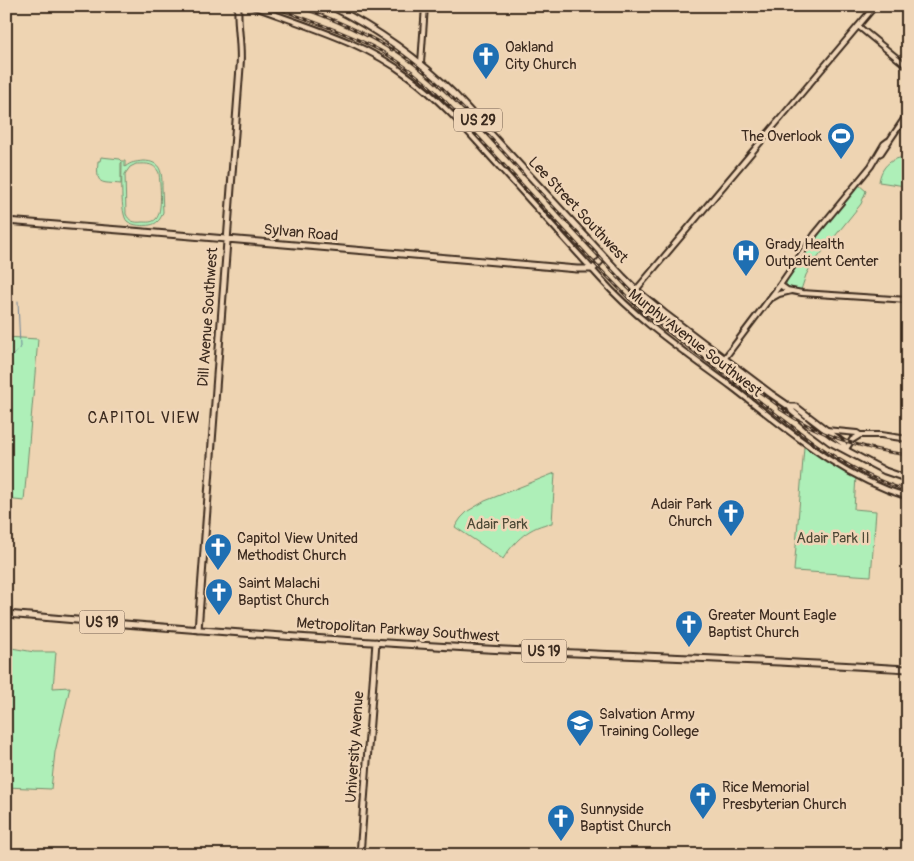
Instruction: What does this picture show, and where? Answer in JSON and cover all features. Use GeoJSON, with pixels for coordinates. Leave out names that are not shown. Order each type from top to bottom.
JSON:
{"type":"FeatureCollection","features":[{"type":"Feature","properties":{"kind":"main road","name":"Dill Avenue Southwest"},"geometry":{"type":"LineString","coordinates":[[198,630],[241,58],[238,6]]}},
{"type":"Feature","properties":{"kind":"main road","name":"Lee Street Southwest"},"geometry":{"type":"LineString","coordinates":[[332,6],[375,30],[437,76],[636,290],[724,359],[790,407],[810,427],[838,446],[846,449]]}},
{"type":"Feature","properties":{"kind":"main road","name":"Sylvan Road"},"geometry":{"type":"LineString","coordinates":[[6,221],[593,269]]}},
{"type":"Feature","properties":{"kind":"main road"},"geometry":{"type":"LineString","coordinates":[[30,223],[36,230]]}},
{"type":"Feature","properties":{"kind":"main road"},"geometry":{"type":"LineString","coordinates":[[593,269],[604,257]]}},
{"type":"Feature","properties":{"kind":"main road","name":"US 29"},"geometry":{"type":"LineString","coordinates":[[790,407],[796,408],[826,430],[843,443],[846,449],[871,464],[908,479]]}},
{"type":"Feature","properties":{"kind":"main road","name":"Metropolitan Parkway Southwest"},"geometry":{"type":"LineString","coordinates":[[6,614],[376,642],[823,664],[908,670]]}},
{"type":"Feature","properties":{"kind":"main road","name":"University Avenue"},"geometry":{"type":"LineString","coordinates":[[360,855],[376,642]]}},
{"type":"Feature","properties":{"kind":"street","name":"Murphy Avenue Southwest"},"geometry":{"type":"LineString","coordinates":[[252,6],[358,46],[407,75],[439,103],[473,138],[626,306],[807,445],[836,465],[878,487],[908,497]]}},
{"type":"Feature","properties":{"kind":"street"},"geometry":{"type":"LineString","coordinates":[[421,63],[425,6]]}},
{"type":"Feature","properties":{"kind":"street"},"geometry":{"type":"LineString","coordinates":[[636,290],[875,6]]}},
{"type":"Feature","properties":{"kind":"street"},"geometry":{"type":"LineString","coordinates":[[858,26],[906,66]]}},
{"type":"Feature","properties":{"kind":"street"},"geometry":{"type":"LineString","coordinates":[[724,359],[770,300],[815,234],[868,170],[879,154],[879,151],[908,113]]}},
{"type":"Feature","properties":{"kind":"street"},"geometry":{"type":"LineString","coordinates":[[780,285],[792,291],[908,300]]}},
{"type":"Feature","properties":{"kind":"street"},"geometry":{"type":"LineString","coordinates":[[770,300],[792,291]]}},
{"type":"Feature","properties":{"kind":"street"},"geometry":{"type":"LineString","coordinates":[[826,430],[853,432],[860,435],[908,438]]}},
{"type":"Feature","properties":{"kind":"street"},"geometry":{"type":"LineString","coordinates":[[846,449],[852,440],[860,435]]}},
{"type":"Feature","properties":{"kind":"green space"},"geometry":{"type":"Polygon","coordinates":[[[101,157],[120,159],[125,161],[125,167],[131,163],[143,161],[154,163],[160,169],[163,212],[155,224],[144,226],[135,225],[127,221],[122,202],[122,162],[121,184],[108,183],[99,179],[98,161],[100,161],[101,157]],[[136,164],[130,167],[125,174],[126,214],[134,222],[151,222],[156,219],[160,210],[159,173],[152,165],[136,164]]]}},
{"type":"Feature","properties":{"kind":"green space"},"geometry":{"type":"Polygon","coordinates":[[[902,157],[908,157],[908,184],[905,186],[879,182],[882,171],[888,163],[902,157]]]}},
{"type":"Feature","properties":{"kind":"green space"},"geometry":{"type":"Polygon","coordinates":[[[859,185],[866,191],[861,204],[811,266],[801,290],[789,287],[786,284],[787,280],[817,235],[859,185]]]}},
{"type":"Feature","properties":{"kind":"green space"},"geometry":{"type":"Polygon","coordinates":[[[6,337],[38,339],[24,501],[6,499],[6,337]]]}},
{"type":"Feature","properties":{"kind":"green space","name":"Adair Park II"},"geometry":{"type":"Polygon","coordinates":[[[807,445],[856,476],[854,509],[876,511],[871,576],[794,571],[804,447],[807,445]]]}},
{"type":"Feature","properties":{"kind":"green space","name":"Adair Park"},"geometry":{"type":"Polygon","coordinates":[[[555,473],[552,523],[537,527],[524,535],[503,559],[455,527],[468,511],[485,501],[555,473]]]}},
{"type":"Feature","properties":{"kind":"green space"},"geometry":{"type":"Polygon","coordinates":[[[6,647],[34,652],[56,652],[53,688],[70,687],[55,752],[51,789],[6,787],[6,647]]]}},
{"type":"Feature","properties":{"kind":"waterway"},"geometry":{"type":"LineString","coordinates":[[6,361],[20,347],[18,301]]}},
{"type":"Feature","properties":{"kind":"railway"},"geometry":{"type":"LineString","coordinates":[[271,6],[368,44],[390,56],[414,73],[444,100],[596,265],[642,312],[814,443],[848,465],[908,491]]}},
{"type":"Feature","properties":{"kind":"railway"},"geometry":{"type":"LineString","coordinates":[[297,6],[346,25],[392,50]]}},
{"type":"Feature","properties":{"kind":"railway"},"geometry":{"type":"LineString","coordinates":[[388,45],[426,73],[460,105],[523,174]]}},
{"type":"Feature","properties":{"kind":"railway"},"geometry":{"type":"LineString","coordinates":[[535,187],[628,288],[675,329]]}},
{"type":"Feature","properties":{"kind":"railway"},"geometry":{"type":"LineString","coordinates":[[727,368],[786,411]]}},
{"type":"Feature","properties":{"kind":"railway"},"geometry":{"type":"LineString","coordinates":[[780,409],[810,426],[841,440],[874,449],[908,455]]}},
{"type":"Feature","properties":{"kind":"place","name":"Oakland City Church"},"geometry":{"type":"Point","coordinates":[486,80]}},
{"type":"Feature","properties":{"kind":"place","name":"The Overlook"},"geometry":{"type":"Point","coordinates":[841,160]}},
{"type":"Feature","properties":{"kind":"place","name":"Grady Health Outpatient Center"},"geometry":{"type":"Point","coordinates":[746,277]}},
{"type":"Feature","properties":{"kind":"place","name":"Adair Park Church"},"geometry":{"type":"Point","coordinates":[731,537]}},
{"type":"Feature","properties":{"kind":"place","name":"Capitol View United Methodist Church"},"geometry":{"type":"Point","coordinates":[218,571]}},
{"type":"Feature","properties":{"kind":"place","name":"Saint Malachi Baptist Church"},"geometry":{"type":"Point","coordinates":[219,616]}},
{"type":"Feature","properties":{"kind":"place","name":"Greater Mount Eagle Baptist Church"},"geometry":{"type":"Point","coordinates":[689,648]}},
{"type":"Feature","properties":{"kind":"place","name":"Salvation Army Training College"},"geometry":{"type":"Point","coordinates":[580,747]}},
{"type":"Feature","properties":{"kind":"place","name":"Rice Memorial Presbyterian Church"},"geometry":{"type":"Point","coordinates":[703,820]}},
{"type":"Feature","properties":{"kind":"place","name":"Sunnyside Baptist Church"},"geometry":{"type":"Point","coordinates":[561,842]}},
{"type":"Feature","properties":{"kind":"district","name":"CAPITOL VIEW"},"geometry":{"type":"Point","coordinates":[144,418]}}]}
